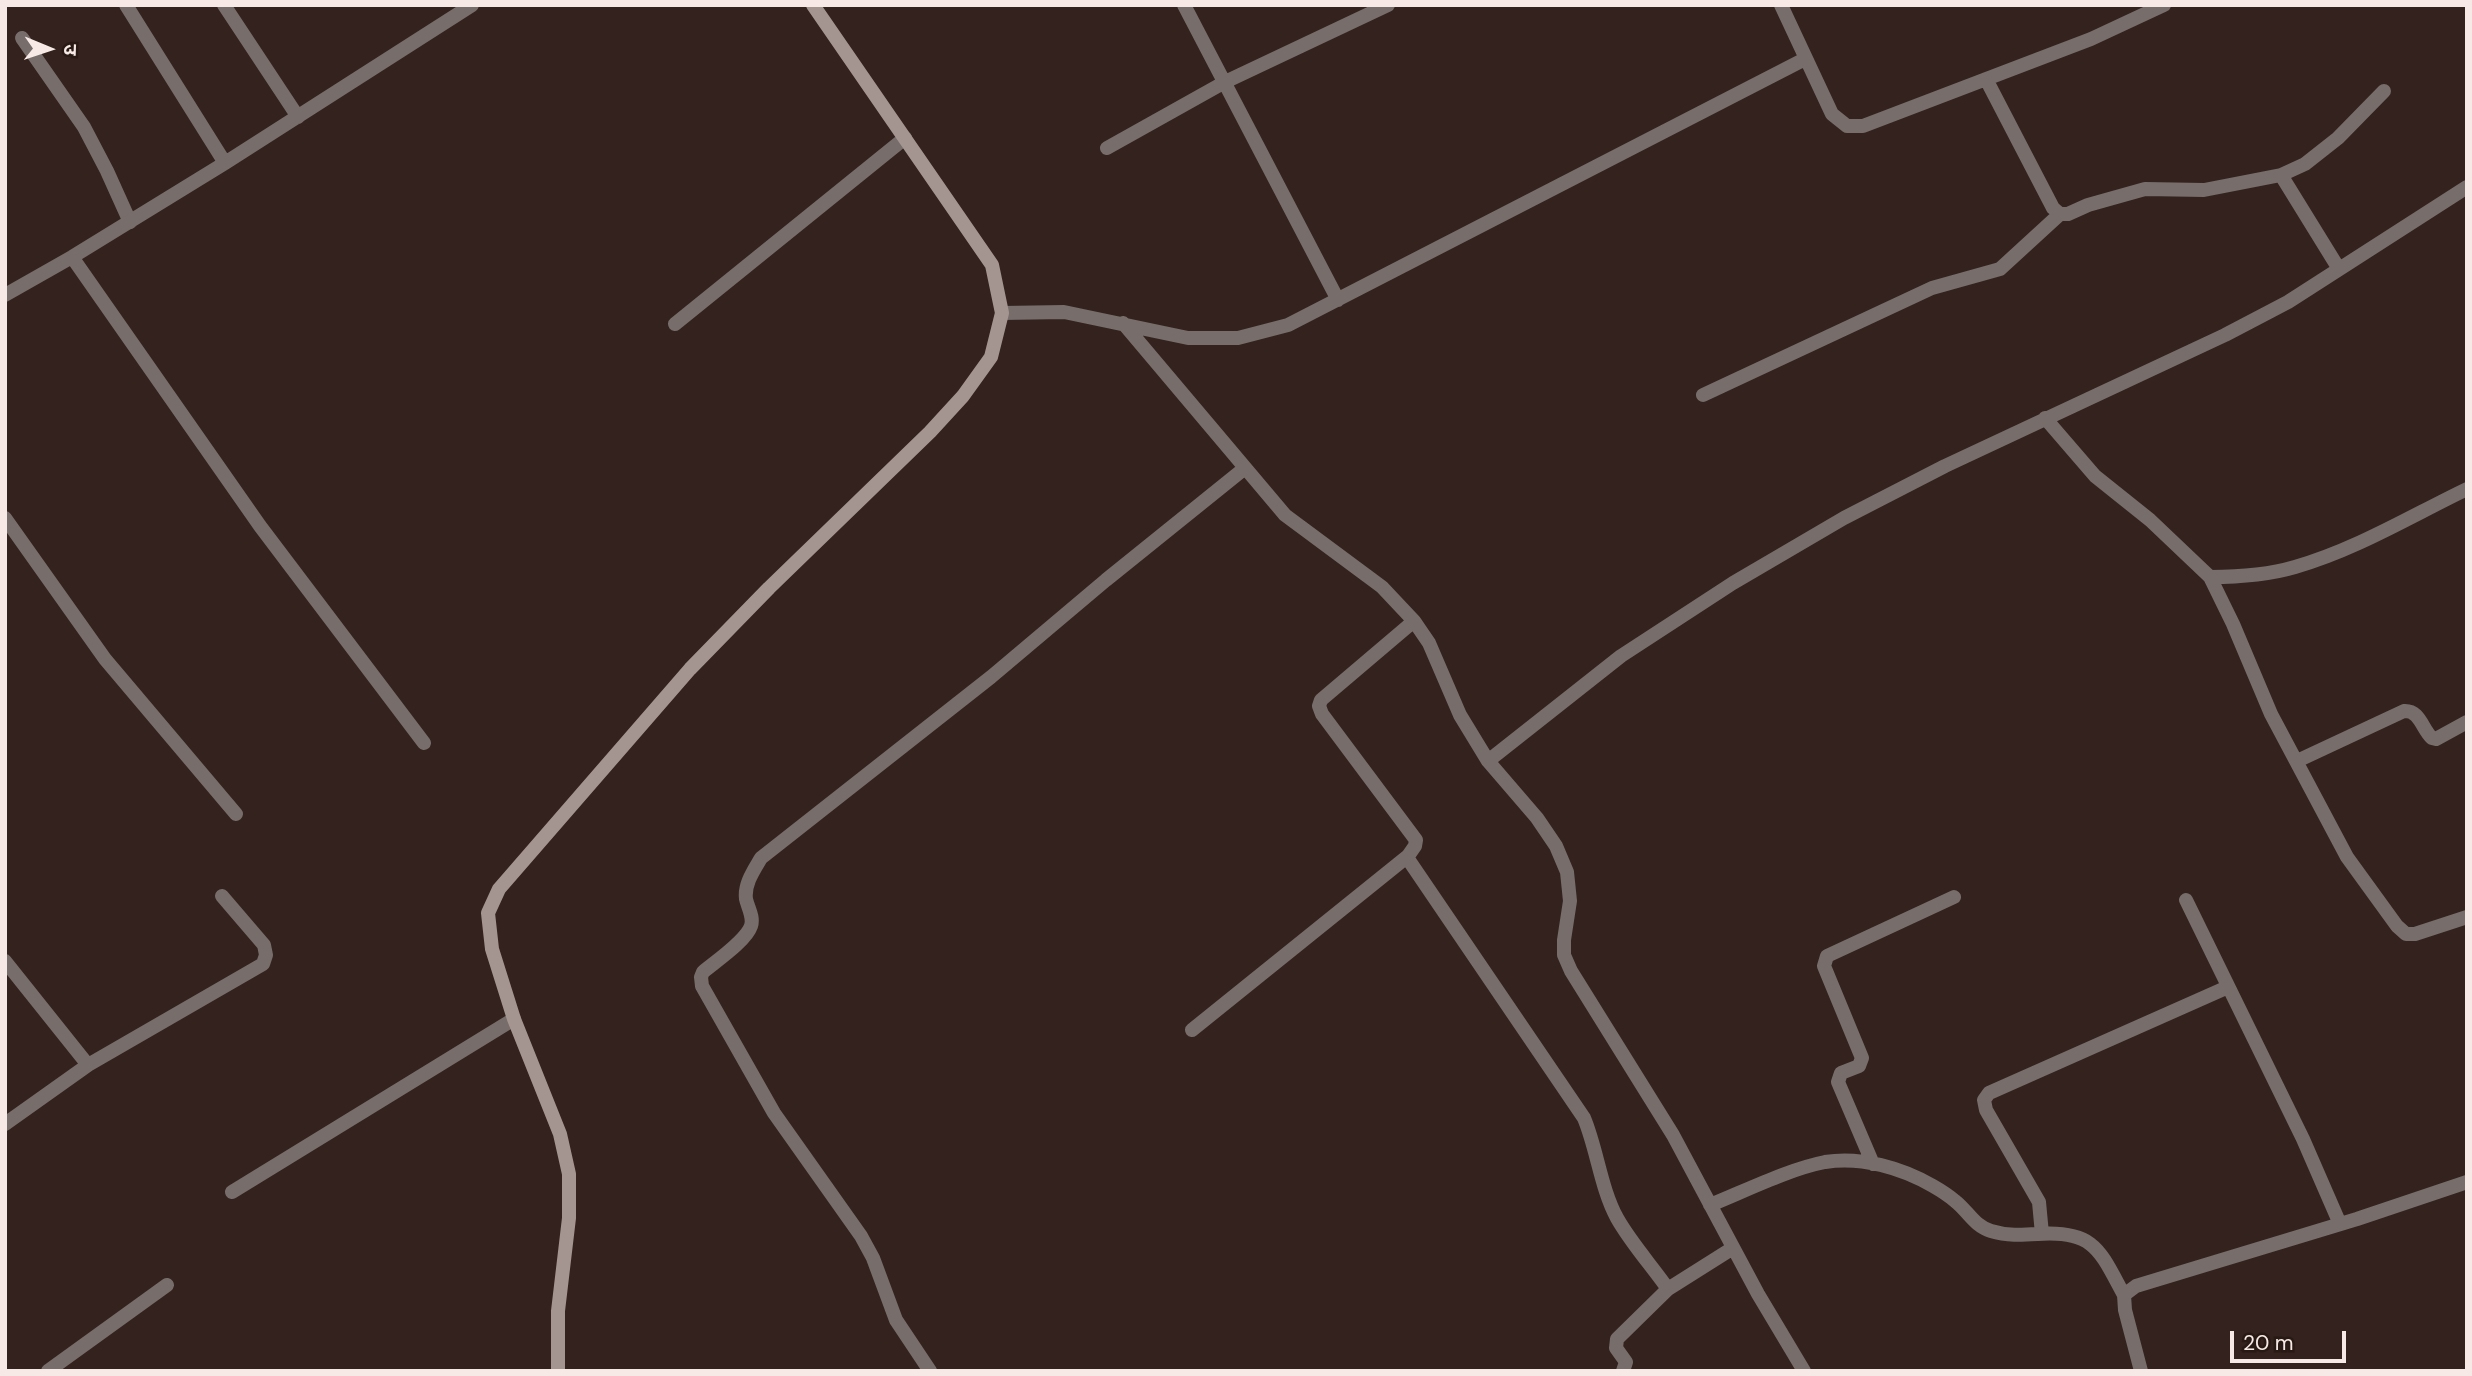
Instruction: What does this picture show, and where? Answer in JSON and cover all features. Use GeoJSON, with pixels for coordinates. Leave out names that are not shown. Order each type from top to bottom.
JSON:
{"type":"FeatureCollection","features":[{"type":"Feature","properties":{"kind":"street"},"geometry":{"type":"LineString","coordinates":[[126,5],[225,163]]}},
{"type":"Feature","properties":{"kind":"street"},"geometry":{"type":"LineString","coordinates":[[224,5],[298,117]]}},
{"type":"Feature","properties":{"kind":"street"},"geometry":{"type":"LineString","coordinates":[[5,295],[130,222],[472,5]]}},
{"type":"Feature","properties":{"kind":"street"},"geometry":{"type":"LineString","coordinates":[[558,1371],[558,1311],[569,1219],[569,1174],[560,1134],[514,1018],[492,949],[488,913],[499,890],[690,669],[769,588],[930,432],[963,396],[991,357],[1002,313],[992,265],[813,5]]}},
{"type":"Feature","properties":{"kind":"street"},"geometry":{"type":"LineString","coordinates":[[1184,5],[1338,300]]}},
{"type":"Feature","properties":{"kind":"street"},"geometry":{"type":"LineString","coordinates":[[1107,148],[1226,82],[1388,5]]}},
{"type":"Feature","properties":{"kind":"street"},"geometry":{"type":"LineString","coordinates":[[1781,5],[1832,114],[1847,126],[1863,126],[2091,39],[2164,5]]}},
{"type":"Feature","properties":{"kind":"street"},"geometry":{"type":"LineString","coordinates":[[22,38],[84,127],[130,222]]}},
{"type":"Feature","properties":{"kind":"street"},"geometry":{"type":"LineString","coordinates":[[1002,313],[1064,312],[1188,338],[1238,338],[1288,325],[1805,59]]}},
{"type":"Feature","properties":{"kind":"street"},"geometry":{"type":"LineString","coordinates":[[1986,79],[2053,208],[2060,214],[2068,214],[2088,205],[2145,190],[2204,190],[2281,175],[2305,164],[2338,138],[2384,91]]}},
{"type":"Feature","properties":{"kind":"street"},"geometry":{"type":"LineString","coordinates":[[675,324],[905,138]]}},
{"type":"Feature","properties":{"kind":"street"},"geometry":{"type":"LineString","coordinates":[[2281,175],[2339,269]]}},
{"type":"Feature","properties":{"kind":"street"},"geometry":{"type":"LineString","coordinates":[[1488,761],[1621,656],[1733,583],[1844,518],[1945,466],[2225,335],[2288,302],[2467,187]]}},
{"type":"Feature","properties":{"kind":"street"},"geometry":{"type":"LineString","coordinates":[[1703,395],[1932,288],[2000,269],[2060,214]]}},
{"type":"Feature","properties":{"kind":"street"},"geometry":{"type":"LineString","coordinates":[[72,257],[260,526],[424,743]]}},
{"type":"Feature","properties":{"kind":"street"},"geometry":{"type":"LineString","coordinates":[[1123,323],[1285,515],[1382,587],[1414,621],[1430,643],[1460,715],[1488,761],[1537,818],[1556,846],[1567,872],[1570,901],[1564,955],[1571,971],[1672,1135],[1804,1371]]}},
{"type":"Feature","properties":{"kind":"street"},"geometry":{"type":"LineString","coordinates":[[2045,418],[2095,476],[2150,520],[2210,577],[2271,714],[2347,857],[2397,926],[2406,934],[2415,934],[2467,917]]}},
{"type":"Feature","properties":{"kind":"street"},"geometry":{"type":"LineString","coordinates":[[930,1371],[896,1320],[873,1258],[861,1236],[774,1112],[702,986],[701,977],[703,972],[751,928],[752,919],[746,897],[748,881],[761,858],[991,677],[1245,468]]}},
{"type":"Feature","properties":{"kind":"street"},"geometry":{"type":"LineString","coordinates":[[2210,577],[2244,577],[2294,568],[2343,549],[2467,489]]}},
{"type":"Feature","properties":{"kind":"street"},"geometry":{"type":"LineString","coordinates":[[5,518],[104,659],[236,814]]}},
{"type":"Feature","properties":{"kind":"street"},"geometry":{"type":"LineString","coordinates":[[1192,1030],[1408,856],[1415,846],[1416,840],[1322,714],[1319,706],[1321,700],[1414,621]]}},
{"type":"Feature","properties":{"kind":"street"},"geometry":{"type":"LineString","coordinates":[[2297,761],[2404,711],[2416,714],[2429,736],[2436,739],[2467,722]]}},
{"type":"Feature","properties":{"kind":"street"},"geometry":{"type":"LineString","coordinates":[[1408,856],[1573,1099],[1594,1142],[1609,1200],[1617,1218],[1668,1289]]}},
{"type":"Feature","properties":{"kind":"street"},"geometry":{"type":"LineString","coordinates":[[5,1124],[88,1065],[263,964],[266,955],[264,945],[222,896]]}},
{"type":"Feature","properties":{"kind":"street"},"geometry":{"type":"LineString","coordinates":[[1873,1164],[1838,1082],[1841,1073],[1859,1066],[1862,1058],[1824,966],[1824,960],[1827,956],[1954,897]]}},
{"type":"Feature","properties":{"kind":"street"},"geometry":{"type":"LineString","coordinates":[[2186,900],[2303,1139],[2340,1224]]}},
{"type":"Feature","properties":{"kind":"street"},"geometry":{"type":"LineString","coordinates":[[5,961],[88,1065]]}},
{"type":"Feature","properties":{"kind":"street"},"geometry":{"type":"LineString","coordinates":[[2042,1234],[2039,1202],[1986,1110],[1984,1100],[1989,1093],[2228,987]]}},
{"type":"Feature","properties":{"kind":"street"},"geometry":{"type":"LineString","coordinates":[[232,1192],[514,1018]]}},
{"type":"Feature","properties":{"kind":"street"},"geometry":{"type":"LineString","coordinates":[[1710,1205],[1776,1178],[1825,1163],[1850,1161],[1903,1172],[1932,1185],[1957,1202],[1972,1219],[1988,1231],[2010,1236],[2054,1233],[2083,1238],[2100,1251],[2124,1295],[2124,1310],[2141,1371]]}},
{"type":"Feature","properties":{"kind":"street"},"geometry":{"type":"LineString","coordinates":[[2124,1295],[2136,1286],[2467,1182]]}},
{"type":"Feature","properties":{"kind":"street"},"geometry":{"type":"LineString","coordinates":[[1623,1371],[1626,1362],[1616,1348],[1617,1339],[1668,1289],[1733,1248]]}},
{"type":"Feature","properties":{"kind":"street"},"geometry":{"type":"LineString","coordinates":[[48,1371],[167,1285]]}}]}
